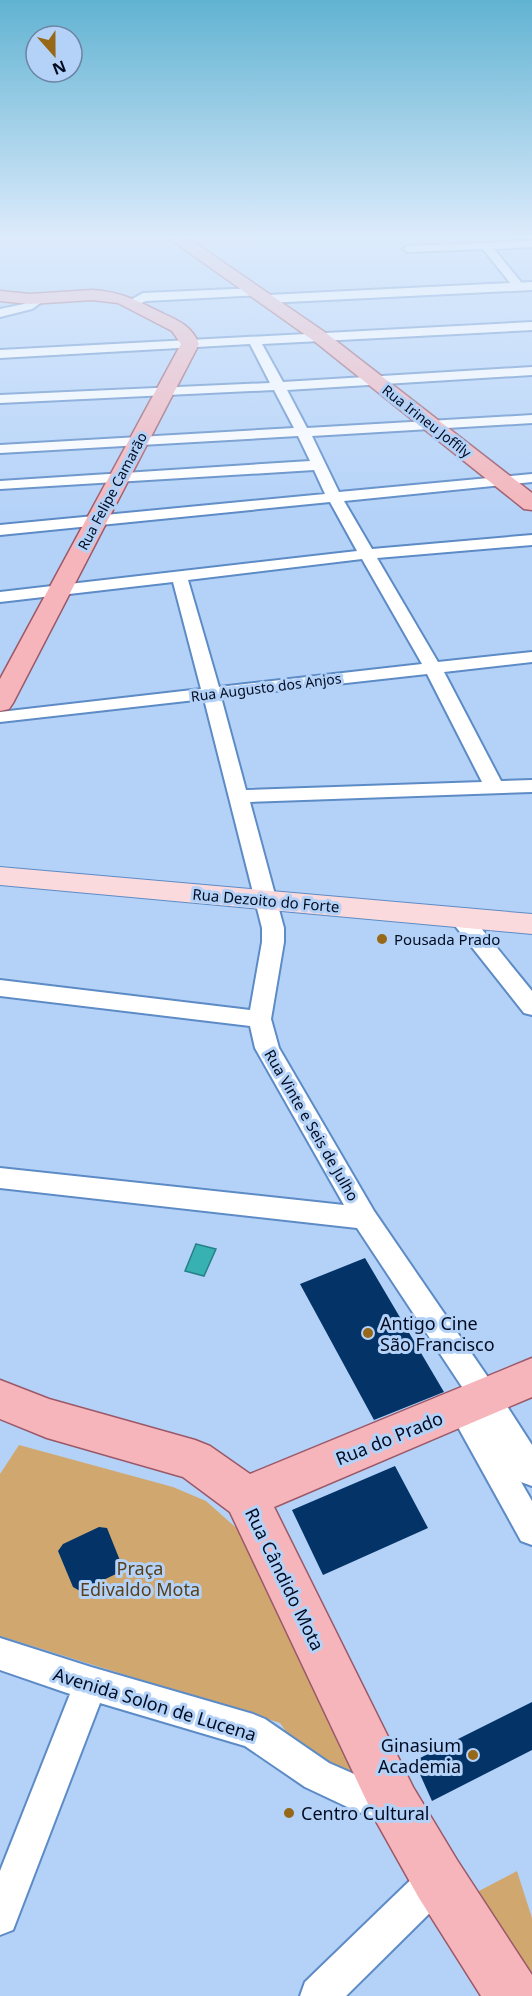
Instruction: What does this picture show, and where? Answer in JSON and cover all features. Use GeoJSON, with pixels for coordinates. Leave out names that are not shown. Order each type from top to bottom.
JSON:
{"type":"FeatureCollection","features":[{"type":"Feature","properties":{"kind":"main road"},"geometry":{"type":"LineString","coordinates":[[181,329],[188,335],[190,344]]}},
{"type":"Feature","properties":{"kind":"main road","name":"Rua Irineu Joffily"},"geometry":{"type":"LineString","coordinates":[[309,329],[532,504]]}},
{"type":"Feature","properties":{"kind":"main road","name":"Rua Felipe Camarão"},"geometry":{"type":"LineString","coordinates":[[0,704],[190,344]]}},
{"type":"Feature","properties":{"kind":"main road","name":"Rua Dezoito do Forte"},"geometry":{"type":"LineString","coordinates":[[0,876],[532,924]]}},
{"type":"Feature","properties":{"kind":"main road","name":"Rua do Prado"},"geometry":{"type":"LineString","coordinates":[[246,1497],[532,1377]]}},
{"type":"Feature","properties":{"kind":"main road","name":"Rua Cândido Mota"},"geometry":{"type":"LineString","coordinates":[[0,1399],[47,1418],[195,1460],[246,1497],[395,1805]]}},
{"type":"Feature","properties":{"kind":"main road"},"geometry":{"type":"LineString","coordinates":[[395,1805],[438,1879],[513,1996]]}},
{"type":"Feature","properties":{"kind":"street"},"geometry":{"type":"LineString","coordinates":[[0,354],[471,329]]}},
{"type":"Feature","properties":{"kind":"street"},"geometry":{"type":"LineString","coordinates":[[254,340],[303,432],[334,497],[433,668],[494,787]]}},
{"type":"Feature","properties":{"kind":"street"},"geometry":{"type":"LineString","coordinates":[[0,399],[164,393],[532,371]]}},
{"type":"Feature","properties":{"kind":"street"},"geometry":{"type":"LineString","coordinates":[[0,449],[532,419]]}},
{"type":"Feature","properties":{"kind":"street"},"geometry":{"type":"LineString","coordinates":[[0,486],[319,465]]}},
{"type":"Feature","properties":{"kind":"street"},"geometry":{"type":"LineString","coordinates":[[0,530],[532,478]]}},
{"type":"Feature","properties":{"kind":"street"},"geometry":{"type":"LineString","coordinates":[[0,597],[368,554],[532,540]]}},
{"type":"Feature","properties":{"kind":"street","name":"Rua Vinte e Seis de Julho"},"geometry":{"type":"LineString","coordinates":[[178,576],[212,693],[273,928],[273,942],[260,1019],[267,1048],[474,1403]]}},
{"type":"Feature","properties":{"kind":"street","name":"Rua Augusto dos Anjos"},"geometry":{"type":"LineString","coordinates":[[0,717],[532,657]]}},
{"type":"Feature","properties":{"kind":"street"},"geometry":{"type":"LineString","coordinates":[[239,796],[532,786]]}},
{"type":"Feature","properties":{"kind":"street"},"geometry":{"type":"LineString","coordinates":[[460,917],[532,1007]]}},
{"type":"Feature","properties":{"kind":"street"},"geometry":{"type":"LineString","coordinates":[[0,988],[260,1019]]}},
{"type":"Feature","properties":{"kind":"street"},"geometry":{"type":"LineString","coordinates":[[0,1178],[365,1218]]}},
{"type":"Feature","properties":{"kind":"street"},"geometry":{"type":"LineString","coordinates":[[474,1403],[532,1472]]}},
{"type":"Feature","properties":{"kind":"street"},"geometry":{"type":"LineString","coordinates":[[474,1403],[532,1530]]}},
{"type":"Feature","properties":{"kind":"street","name":"Avenida Solon de Lucena"},"geometry":{"type":"LineString","coordinates":[[0,1654],[91,1684],[253,1731],[317,1775],[358,1794],[395,1805]]}},
{"type":"Feature","properties":{"kind":"street"},"geometry":{"type":"LineString","coordinates":[[0,1917],[91,1684]]}},
{"type":"Feature","properties":{"kind":"street"},"geometry":{"type":"LineString","coordinates":[[320,1996],[438,1879]]}},
{"type":"Feature","properties":{"kind":"green space","name":"Praça Edivaldo Mota"},"geometry":{"type":"Polygon","coordinates":[[[19,1445],[173,1487],[206,1501],[242,1533],[263,1584],[344,1745],[353,1782],[310,1765],[280,1723],[0,1636],[0,1474],[19,1445]]]}},
{"type":"Feature","properties":{"kind":"green space"},"geometry":{"type":"Polygon","coordinates":[[[517,1871],[532,1918],[532,1976],[477,1892],[517,1871]]]}},
{"type":"Feature","properties":{"kind":"shaded area"},"geometry":{"type":"Polygon","coordinates":[[[196,1244],[216,1249],[204,1276],[185,1271],[196,1244]]]}},
{"type":"Feature","properties":{"kind":"building","name":"Antigo Cine São Francisco"},"geometry":{"type":"Polygon","coordinates":[[[365,1258],[444,1392],[374,1420],[300,1284],[365,1258]]]}},
{"type":"Feature","properties":{"kind":"building"},"geometry":{"type":"Polygon","coordinates":[[[395,1466],[428,1528],[323,1575],[292,1510],[395,1466]]]}},
{"type":"Feature","properties":{"kind":"building"},"geometry":{"type":"Polygon","coordinates":[[[99,1527],[107,1528],[121,1563],[116,1574],[80,1591],[73,1587],[58,1551],[63,1544],[99,1527]]]}},
{"type":"Feature","properties":{"kind":"building","name":"Ginasium Academia"},"geometry":{"type":"Polygon","coordinates":[[[532,1702],[532,1750],[432,1801],[414,1761],[532,1702]]]}},
{"type":"Feature","properties":{"kind":"place","name":"Pousada Prado"},"geometry":{"type":"Point","coordinates":[382,939]}},
{"type":"Feature","properties":{"kind":"place","name":"Antigo Cine São Francisco"},"geometry":{"type":"Point","coordinates":[368,1333]}},
{"type":"Feature","properties":{"kind":"place","name":"Ginasium Academia"},"geometry":{"type":"Point","coordinates":[473,1755]}},
{"type":"Feature","properties":{"kind":"place","name":"Centro Cultural"},"geometry":{"type":"Point","coordinates":[289,1813]}}]}
